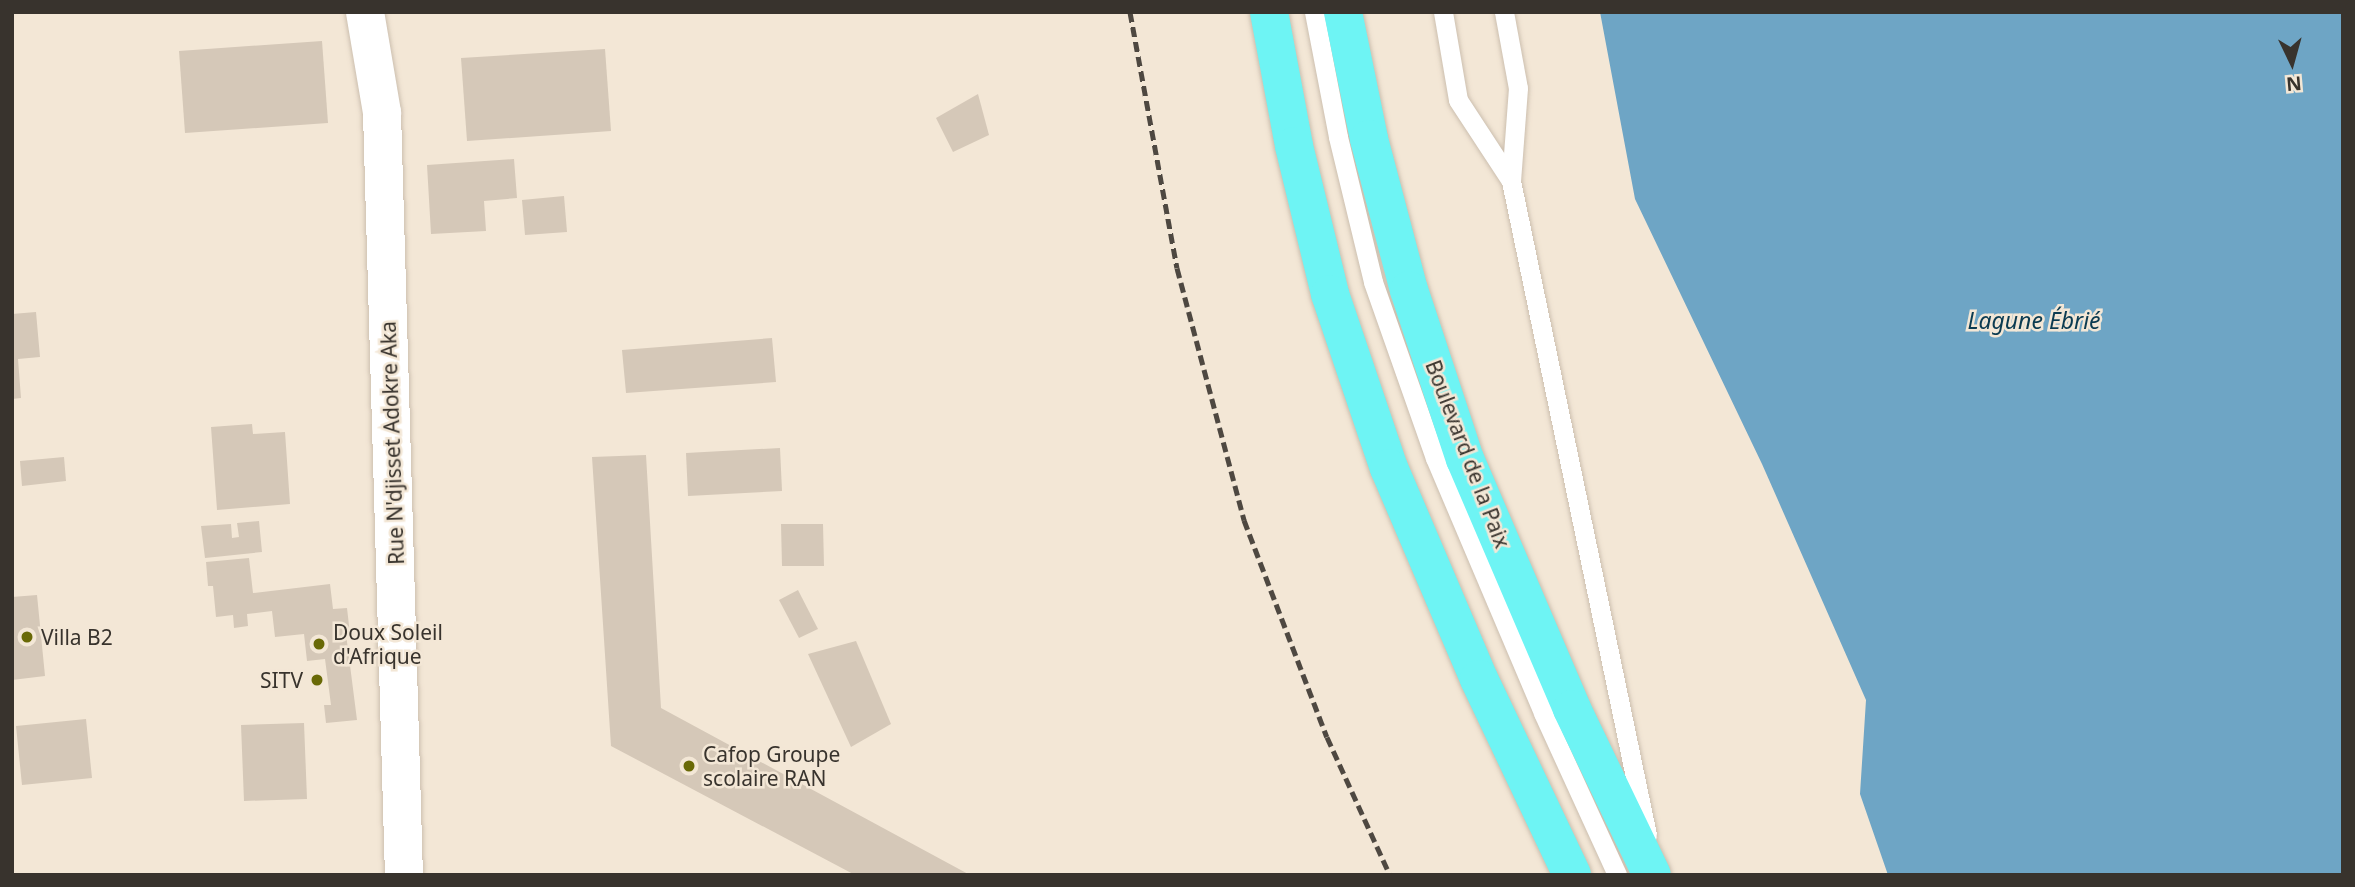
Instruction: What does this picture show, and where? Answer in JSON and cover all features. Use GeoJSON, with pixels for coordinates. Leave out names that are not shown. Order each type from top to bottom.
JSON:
{"type":"FeatureCollection","features":[{"type":"Feature","properties":{"kind":"main road"},"geometry":{"type":"LineString","coordinates":[[1269,12],[1294,146],[1330,294],[1389,468],[1479,679],[1572,875]]}},
{"type":"Feature","properties":{"kind":"main road","name":"Boulevard de la Paix"},"geometry":{"type":"LineString","coordinates":[[1343,12],[1368,139],[1406,278],[1465,459],[1572,709],[1654,875]]}},
{"type":"Feature","properties":{"kind":"street","name":"Rue N'djisset Adokre Aka"},"geometry":{"type":"LineString","coordinates":[[365,12],[382,113],[404,875]]}},
{"type":"Feature","properties":{"kind":"lane","name":"Boulevard de la Paix"},"geometry":{"type":"LineString","coordinates":[[1314,12],[1338,137],[1373,282],[1435,458],[1543,713],[1617,875]]}},
{"type":"Feature","properties":{"kind":"lane"},"geometry":{"type":"LineString","coordinates":[[1443,12],[1458,100],[1511,181]]}},
{"type":"Feature","properties":{"kind":"lane"},"geometry":{"type":"LineString","coordinates":[[1504,12],[1518,88],[1511,181],[1654,875]]}},
{"type":"Feature","properties":{"kind":"water","name":"Lagune Ébrié"},"geometry":{"type":"Polygon","coordinates":[[[1600,12],[2343,12],[2343,875],[1888,875],[1860,794],[1866,700],[1762,464],[1635,199],[1600,12]]]}},
{"type":"Feature","properties":{"kind":"building"},"geometry":{"type":"Polygon","coordinates":[[[322,41],[328,123],[185,133],[179,51],[322,41]]]}},
{"type":"Feature","properties":{"kind":"building"},"geometry":{"type":"Polygon","coordinates":[[[605,49],[611,131],[467,141],[461,58],[605,49]]]}},
{"type":"Feature","properties":{"kind":"building"},"geometry":{"type":"Polygon","coordinates":[[[978,94],[989,135],[953,152],[936,118],[978,94]]]}},
{"type":"Feature","properties":{"kind":"building"},"geometry":{"type":"Polygon","coordinates":[[[514,159],[517,198],[484,201],[486,231],[431,234],[427,165],[514,159]]]}},
{"type":"Feature","properties":{"kind":"building"},"geometry":{"type":"Polygon","coordinates":[[[564,196],[567,232],[525,235],[522,200],[564,196]]]}},
{"type":"Feature","properties":{"kind":"building"},"geometry":{"type":"Polygon","coordinates":[[[36,312],[40,357],[18,359],[21,398],[12,399],[12,314],[36,312]]]}},
{"type":"Feature","properties":{"kind":"building"},"geometry":{"type":"Polygon","coordinates":[[[772,338],[776,382],[626,393],[622,350],[772,338]]]}},
{"type":"Feature","properties":{"kind":"building"},"geometry":{"type":"Polygon","coordinates":[[[252,424],[253,434],[285,432],[290,504],[217,510],[211,427],[252,424]]]}},
{"type":"Feature","properties":{"kind":"building"},"geometry":{"type":"Polygon","coordinates":[[[780,448],[782,491],[688,496],[686,453],[780,448]]]}},
{"type":"Feature","properties":{"kind":"building"},"geometry":{"type":"Polygon","coordinates":[[[646,455],[661,708],[970,875],[855,875],[611,746],[592,457],[646,455]]]}},
{"type":"Feature","properties":{"kind":"building"},"geometry":{"type":"Polygon","coordinates":[[[64,457],[66,481],[22,486],[20,461],[64,457]]]}},
{"type":"Feature","properties":{"kind":"building"},"geometry":{"type":"Polygon","coordinates":[[[259,521],[262,552],[205,558],[201,526],[231,524],[232,538],[239,537],[237,523],[259,521]]]}},
{"type":"Feature","properties":{"kind":"building"},"geometry":{"type":"Polygon","coordinates":[[[781,524],[823,524],[824,566],[782,566],[781,524]]]}},
{"type":"Feature","properties":{"kind":"building"},"geometry":{"type":"Polygon","coordinates":[[[249,558],[253,593],[330,584],[333,609],[347,608],[350,634],[346,634],[357,720],[326,723],[324,705],[331,705],[325,659],[307,661],[304,634],[275,637],[272,611],[247,614],[248,626],[234,628],[233,615],[216,617],[213,586],[208,586],[206,562],[249,558]]]}},
{"type":"Feature","properties":{"kind":"building"},"geometry":{"type":"Polygon","coordinates":[[[798,590],[818,629],[799,638],[779,600],[798,590]]]}},
{"type":"Feature","properties":{"kind":"building","name":"Villa B2"},"geometry":{"type":"Polygon","coordinates":[[[37,595],[45,676],[12,680],[12,597],[37,595]]]}},
{"type":"Feature","properties":{"kind":"building"},"geometry":{"type":"Polygon","coordinates":[[[856,641],[891,724],[851,747],[808,654],[856,641]]]}},
{"type":"Feature","properties":{"kind":"building"},"geometry":{"type":"Polygon","coordinates":[[[86,719],[92,778],[22,785],[16,726],[86,719]]]}},
{"type":"Feature","properties":{"kind":"building"},"geometry":{"type":"Polygon","coordinates":[[[304,723],[307,799],[244,801],[241,725],[304,723]]]}},
{"type":"Feature","properties":{"kind":"railway"},"geometry":{"type":"LineString","coordinates":[[1130,12],[1177,268],[1244,520],[1327,737],[1390,875]]}},
{"type":"Feature","properties":{"kind":"place","name":"Villa B2"},"geometry":{"type":"Point","coordinates":[27,637]}},
{"type":"Feature","properties":{"kind":"place","name":"Doux Soleil d'Afrique"},"geometry":{"type":"Point","coordinates":[319,644]}},
{"type":"Feature","properties":{"kind":"place","name":"SITV"},"geometry":{"type":"Point","coordinates":[317,680]}},
{"type":"Feature","properties":{"kind":"place","name":"Cafop Groupe scolaire RAN"},"geometry":{"type":"Point","coordinates":[689,766]}}]}
